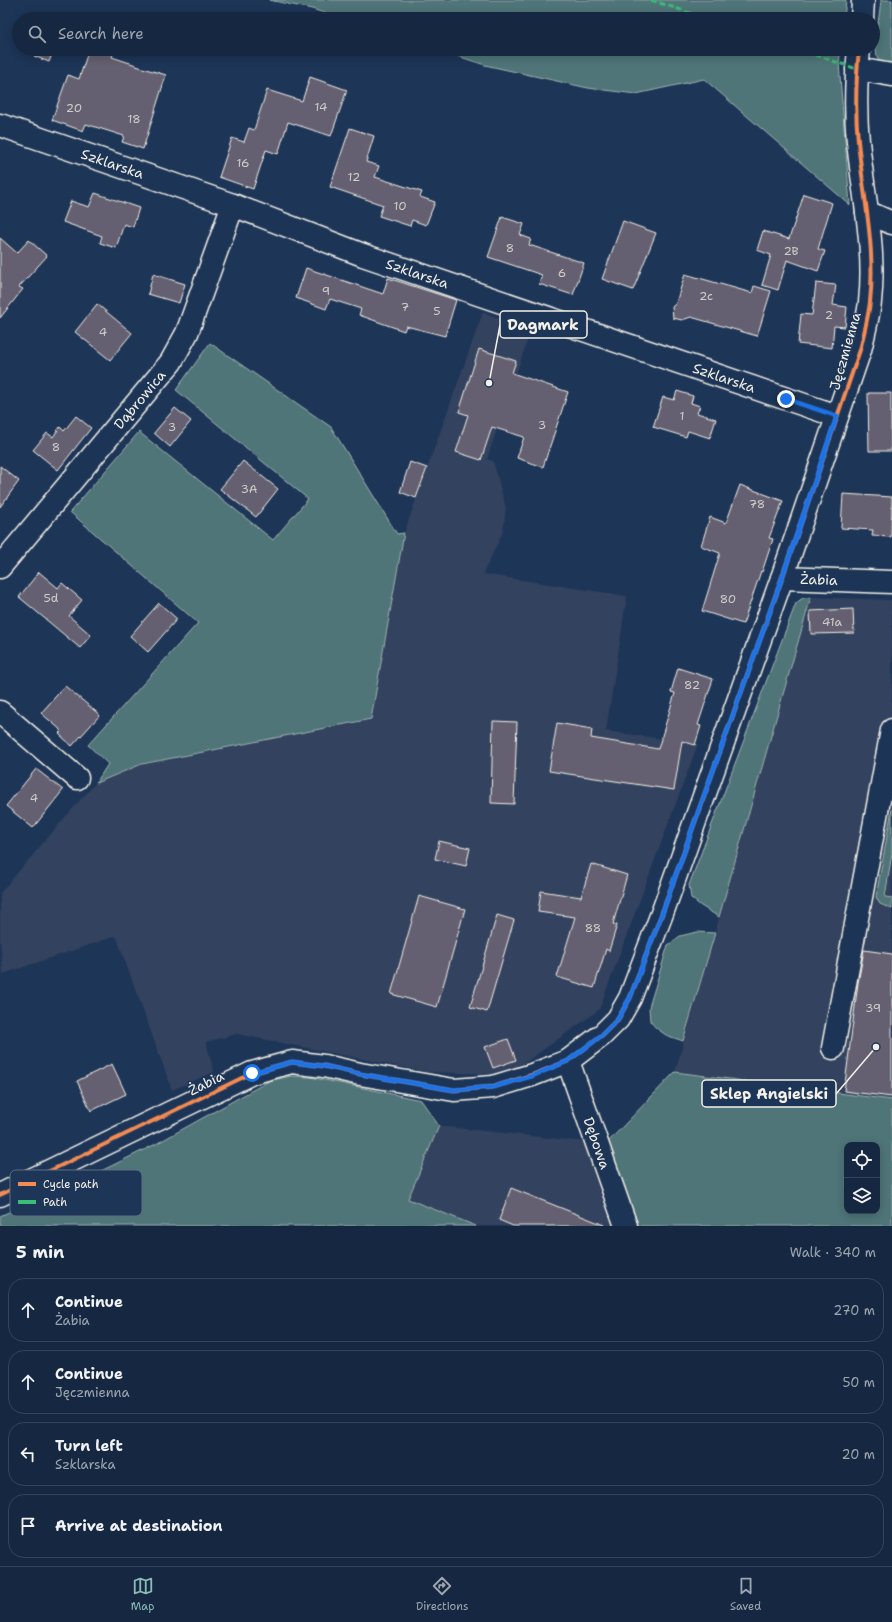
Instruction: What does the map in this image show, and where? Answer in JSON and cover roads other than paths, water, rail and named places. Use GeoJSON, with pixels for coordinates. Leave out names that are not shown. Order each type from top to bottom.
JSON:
{"type":"FeatureCollection","features":[{"type":"Feature","properties":{"kind":"street"},"geometry":{"type":"LineString","coordinates":[[862,12],[863,0]]}},
{"type":"Feature","properties":{"kind":"street"},"geometry":{"type":"LineString","coordinates":[[858,59],[892,75]]}},
{"type":"Feature","properties":{"kind":"street","name":"Jęczmienna"},"geometry":{"type":"LineString","coordinates":[[782,578],[860,350],[870,301],[871,257],[858,140],[858,59]]}},
{"type":"Feature","properties":{"kind":"street","name":"Szklarska"},"geometry":{"type":"LineString","coordinates":[[0,125],[233,205],[363,255],[837,416]]}},
{"type":"Feature","properties":{"kind":"street","name":"Dąbrowica"},"geometry":{"type":"LineString","coordinates":[[0,567],[171,362],[187,333],[233,205]]}},
{"type":"Feature","properties":{"kind":"street"},"geometry":{"type":"LineString","coordinates":[[867,212],[892,223]]}},
{"type":"Feature","properties":{"kind":"street","name":"Żabia"},"geometry":{"type":"LineString","coordinates":[[52,1170],[252,1073],[292,1062],[324,1066],[360,1074],[454,1090],[493,1087],[532,1076],[568,1061],[602,1035],[618,1019],[630,998],[664,908],[782,578],[892,582]]}},
{"type":"Feature","properties":{"kind":"street"},"geometry":{"type":"LineString","coordinates":[[0,712],[77,778]]}},
{"type":"Feature","properties":{"kind":"street"},"geometry":{"type":"LineString","coordinates":[[833,1048],[892,730]]}},
{"type":"Feature","properties":{"kind":"street","name":"Dębowa"},"geometry":{"type":"LineString","coordinates":[[568,1061],[626,1226]]}},
{"type":"Feature","properties":{"kind":"street","name":"Żabia"},"geometry":{"type":"LineString","coordinates":[[0,1195],[10,1190]]}},
{"type":"Feature","properties":{"kind":"place","name":"Dagmark"},"geometry":{"type":"Point","coordinates":[489,383]}},
{"type":"Feature","properties":{"kind":"place","name":"Sklep Angielski"},"geometry":{"type":"Point","coordinates":[876,1047]}}]}
